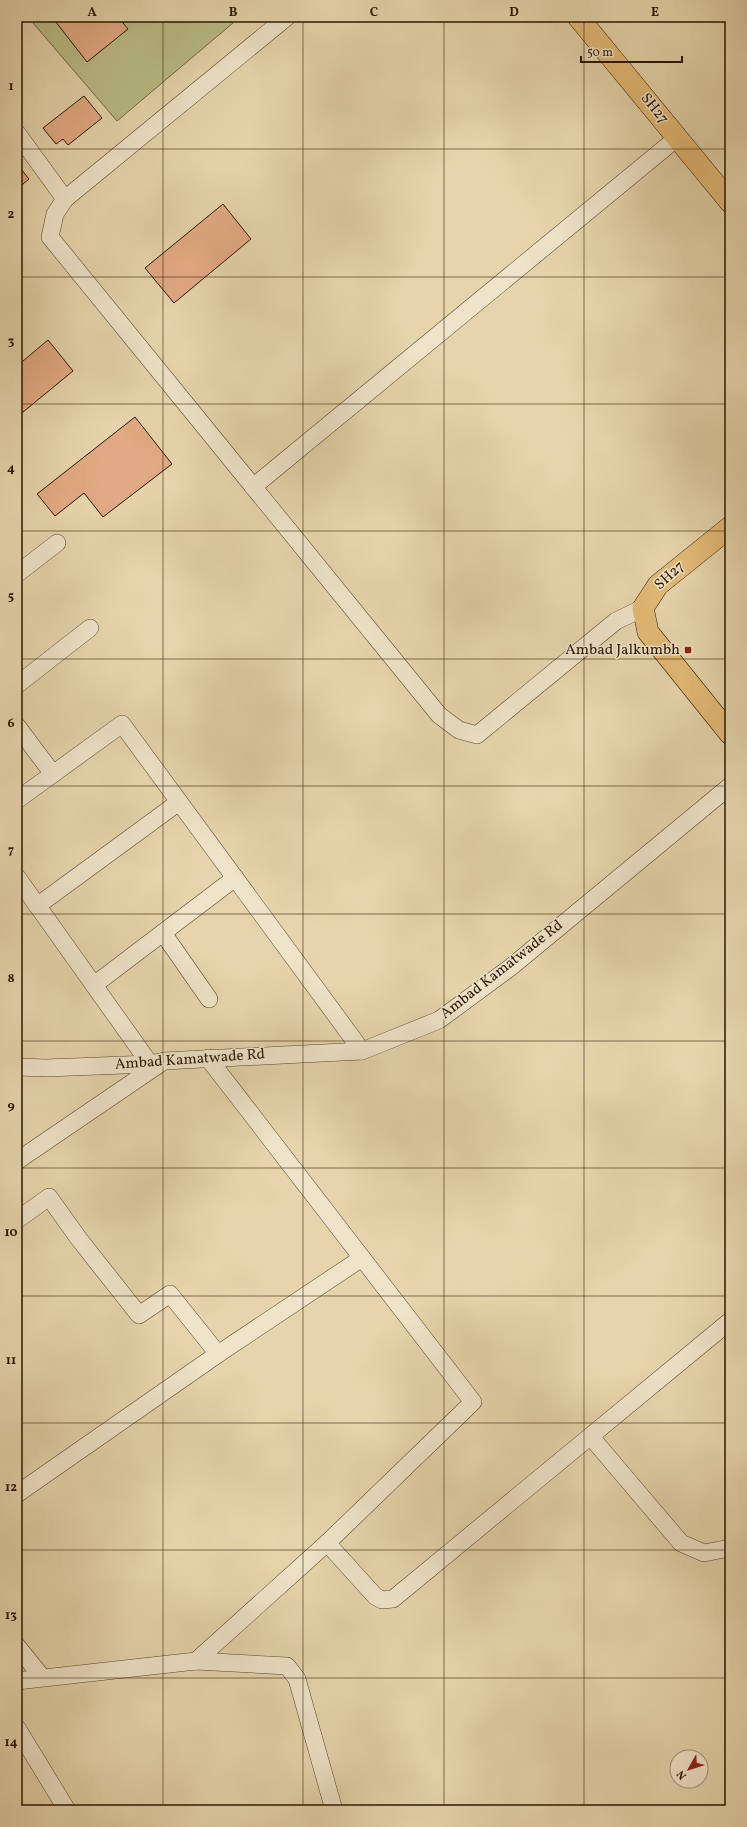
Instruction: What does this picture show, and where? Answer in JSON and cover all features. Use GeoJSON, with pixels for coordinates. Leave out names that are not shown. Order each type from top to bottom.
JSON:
{"type":"FeatureCollection","features":[{"type":"Feature","properties":{"kind":"main road","name":"SH27"},"geometry":{"type":"LineString","coordinates":[[578,17],[730,202]]}},
{"type":"Feature","properties":{"kind":"main road","name":"SH27"},"geometry":{"type":"LineString","coordinates":[[643,608],[658,584],[730,527]]}},
{"type":"Feature","properties":{"kind":"main road"},"geometry":{"type":"LineString","coordinates":[[643,608],[648,632],[730,734]]}},
{"type":"Feature","properties":{"kind":"street"},"geometry":{"type":"LineString","coordinates":[[287,17],[65,199],[55,214],[50,237],[439,715],[459,730],[477,734],[616,621],[643,608]]}},
{"type":"Feature","properties":{"kind":"street"},"geometry":{"type":"LineString","coordinates":[[17,133],[65,199]]}},
{"type":"Feature","properties":{"kind":"street"},"geometry":{"type":"LineString","coordinates":[[253,487],[677,138]]}},
{"type":"Feature","properties":{"kind":"street"},"geometry":{"type":"LineString","coordinates":[[19,569],[57,543]]}},
{"type":"Feature","properties":{"kind":"street"},"geometry":{"type":"LineString","coordinates":[[17,685],[90,628]]}},
{"type":"Feature","properties":{"kind":"street"},"geometry":{"type":"LineString","coordinates":[[17,800],[122,724],[362,1051]]}},
{"type":"Feature","properties":{"kind":"street"},"geometry":{"type":"LineString","coordinates":[[17,726],[53,774]]}},
{"type":"Feature","properties":{"kind":"street","name":"Ambad Kamatwade Rd"},"geometry":{"type":"LineString","coordinates":[[17,1067],[157,1062],[208,1058],[362,1051],[439,1020],[511,967],[730,786]]}},
{"type":"Feature","properties":{"kind":"street"},"geometry":{"type":"LineString","coordinates":[[38,906],[180,802]]}},
{"type":"Feature","properties":{"kind":"street"},"geometry":{"type":"LineString","coordinates":[[17,877],[94,985],[157,1062],[17,1161]]}},
{"type":"Feature","properties":{"kind":"street"},"geometry":{"type":"LineString","coordinates":[[94,985],[235,878]]}},
{"type":"Feature","properties":{"kind":"street"},"geometry":{"type":"LineString","coordinates":[[163,933],[209,999]]}},
{"type":"Feature","properties":{"kind":"street"},"geometry":{"type":"LineString","coordinates":[[196,1661],[327,1543],[473,1402],[208,1058]]}},
{"type":"Feature","properties":{"kind":"street"},"geometry":{"type":"LineString","coordinates":[[17,1220],[49,1197],[79,1239],[139,1315],[170,1294],[218,1354]]}},
{"type":"Feature","properties":{"kind":"street"},"geometry":{"type":"LineString","coordinates":[[17,1494],[218,1354],[362,1258]]}},
{"type":"Feature","properties":{"kind":"street"},"geometry":{"type":"LineString","coordinates":[[327,1543],[375,1596],[382,1600],[393,1599],[730,1321]]}},
{"type":"Feature","properties":{"kind":"street"},"geometry":{"type":"LineString","coordinates":[[591,1437],[681,1543],[704,1553],[730,1548]]}},
{"type":"Feature","properties":{"kind":"street"},"geometry":{"type":"LineString","coordinates":[[17,1646],[42,1678]]}},
{"type":"Feature","properties":{"kind":"street"},"geometry":{"type":"LineString","coordinates":[[17,1681],[196,1661],[287,1666],[291,1670],[300,1688],[334,1810]]}},
{"type":"Feature","properties":{"kind":"street"},"geometry":{"type":"LineString","coordinates":[[17,1728],[67,1810]]}},
{"type":"Feature","properties":{"kind":"green space"},"geometry":{"type":"Polygon","coordinates":[[[36,17],[240,17],[117,121],[33,23],[36,17]]]}},
{"type":"Feature","properties":{"kind":"building"},"geometry":{"type":"Polygon","coordinates":[[[52,17],[118,17],[128,29],[87,62],[52,17]]]}},
{"type":"Feature","properties":{"kind":"building"},"geometry":{"type":"Polygon","coordinates":[[[84,96],[102,118],[68,145],[63,139],[56,144],[43,128],[84,96]]]}},
{"type":"Feature","properties":{"kind":"building"},"geometry":{"type":"Polygon","coordinates":[[[17,164],[29,179],[17,189],[17,164]]]}},
{"type":"Feature","properties":{"kind":"building"},"geometry":{"type":"Polygon","coordinates":[[[223,204],[251,239],[174,303],[145,268],[223,204]]]}},
{"type":"Feature","properties":{"kind":"building"},"geometry":{"type":"Polygon","coordinates":[[[48,340],[73,371],[17,417],[17,366],[48,340]]]}},
{"type":"Feature","properties":{"kind":"building"},"geometry":{"type":"Polygon","coordinates":[[[135,417],[172,464],[103,517],[84,493],[55,516],[37,494],[135,417]]]}},
{"type":"Feature","properties":{"kind":"place","name":"Ambad Jalkumbh"},"geometry":{"type":"Point","coordinates":[688,650]}}]}
